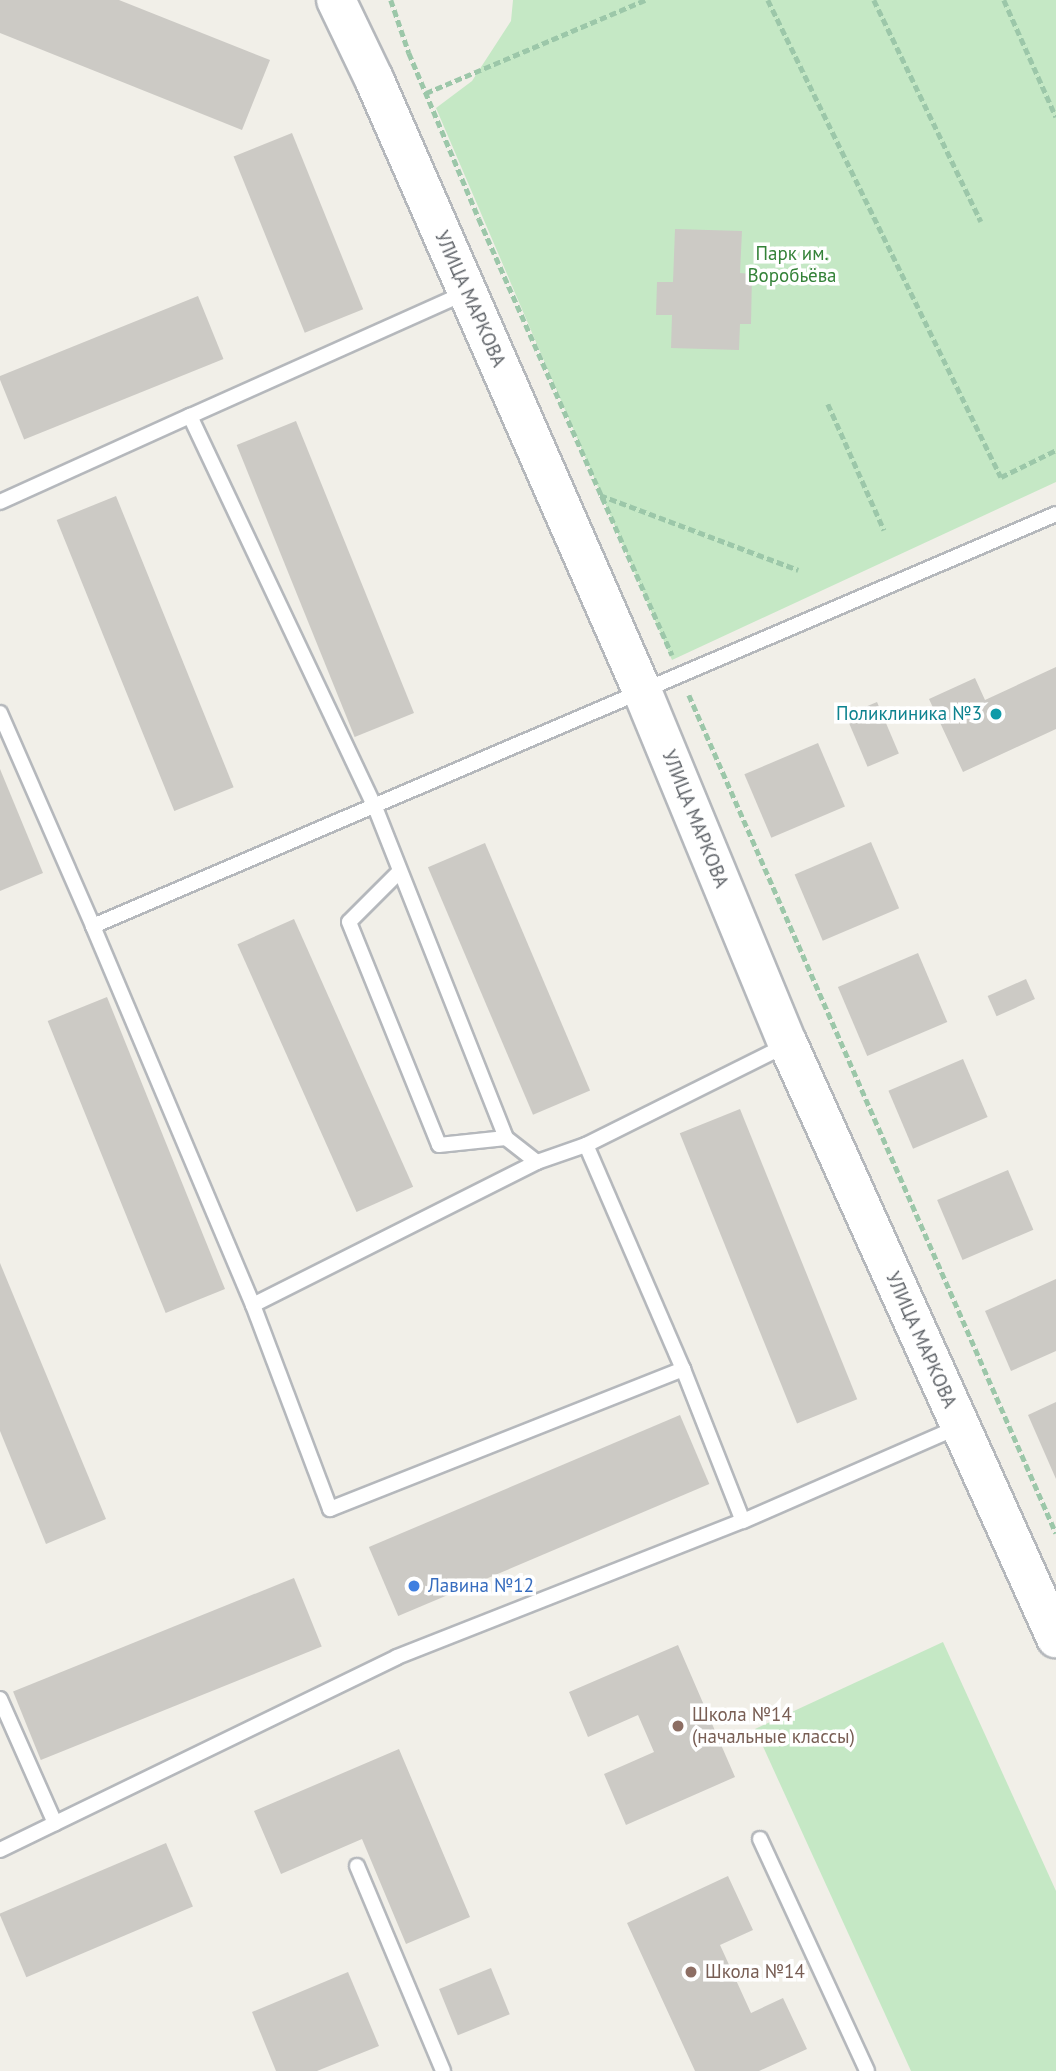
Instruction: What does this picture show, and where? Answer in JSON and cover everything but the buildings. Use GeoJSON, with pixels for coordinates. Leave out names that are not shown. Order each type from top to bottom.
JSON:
{"type":"FeatureCollection","features":[{"type":"Feature","properties":{"kind":"main road","name":"УЛИЦА МАРКОВА"},"geometry":{"type":"LineString","coordinates":[[336,0],[643,693],[788,1044],[1056,1638]]}},
{"type":"Feature","properties":{"kind":"lane"},"geometry":{"type":"LineString","coordinates":[[0,502],[467,292]]}},
{"type":"Feature","properties":{"kind":"lane"},"geometry":{"type":"LineString","coordinates":[[190,416],[375,807],[398,873],[506,1138],[537,1162]]}},
{"type":"Feature","properties":{"kind":"lane"},"geometry":{"type":"LineString","coordinates":[[93,926],[681,677],[1056,514]]}},
{"type":"Feature","properties":{"kind":"lane"},"geometry":{"type":"LineString","coordinates":[[0,713],[253,1305],[330,1509],[683,1369]]}},
{"type":"Feature","properties":{"kind":"lane"},"geometry":{"type":"LineString","coordinates":[[398,873],[349,922],[439,1145],[506,1138]]}},
{"type":"Feature","properties":{"kind":"lane"},"geometry":{"type":"LineString","coordinates":[[253,1305],[537,1162],[586,1145],[788,1044]]}},
{"type":"Feature","properties":{"kind":"lane"},"geometry":{"type":"LineString","coordinates":[[586,1145],[683,1369],[743,1521]]}},
{"type":"Feature","properties":{"kind":"lane"},"geometry":{"type":"LineString","coordinates":[[0,1850],[397,1657],[743,1521],[960,1427]]}},
{"type":"Feature","properties":{"kind":"lane"},"geometry":{"type":"LineString","coordinates":[[0,1699],[55,1823]]}},
{"type":"Feature","properties":{"kind":"lane"},"geometry":{"type":"LineString","coordinates":[[760,1839],[867,2071]]}},
{"type":"Feature","properties":{"kind":"lane"},"geometry":{"type":"LineString","coordinates":[[357,1866],[443,2071]]}},
{"type":"Feature","properties":{"kind":"path"},"geometry":{"type":"LineString","coordinates":[[391,0],[426,93],[600,495],[1056,1533]]}},
{"type":"Feature","properties":{"kind":"path"},"geometry":{"type":"LineString","coordinates":[[426,93],[645,0]]}},
{"type":"Feature","properties":{"kind":"path"},"geometry":{"type":"LineString","coordinates":[[768,0],[1001,477],[1056,450]]}},
{"type":"Feature","properties":{"kind":"path"},"geometry":{"type":"LineString","coordinates":[[874,0],[981,221]]}},
{"type":"Feature","properties":{"kind":"path"},"geometry":{"type":"LineString","coordinates":[[1004,0],[1056,117]]}},
{"type":"Feature","properties":{"kind":"path"},"geometry":{"type":"LineString","coordinates":[[828,404],[884,530]]}},
{"type":"Feature","properties":{"kind":"path"},"geometry":{"type":"LineString","coordinates":[[600,495],[798,570]]}},
{"type":"Feature","properties":{"kind":"green space","name":"Парк им. Воробьёва"},"geometry":{"type":"Polygon","coordinates":[[[513,0],[1056,0],[1056,482],[672,660],[436,108],[472,81],[511,21],[513,0]]]}},
{"type":"Feature","properties":{"kind":"green space"},"geometry":{"type":"Polygon","coordinates":[[[943,1642],[1056,1891],[1056,2071],[911,2071],[755,1729],[943,1642]]]}},
{"type":"Feature","properties":{"kind":"place","name":"Поликлиника №3"},"geometry":{"type":"Point","coordinates":[996,714]}},
{"type":"Feature","properties":{"kind":"place","name":"Лавина №12"},"geometry":{"type":"Point","coordinates":[414,1586]}},
{"type":"Feature","properties":{"kind":"place","name":"Школа №14 (начальные классы)"},"geometry":{"type":"Point","coordinates":[678,1726]}},
{"type":"Feature","properties":{"kind":"place","name":"Школа №14"},"geometry":{"type":"Point","coordinates":[691,1972]}}]}
